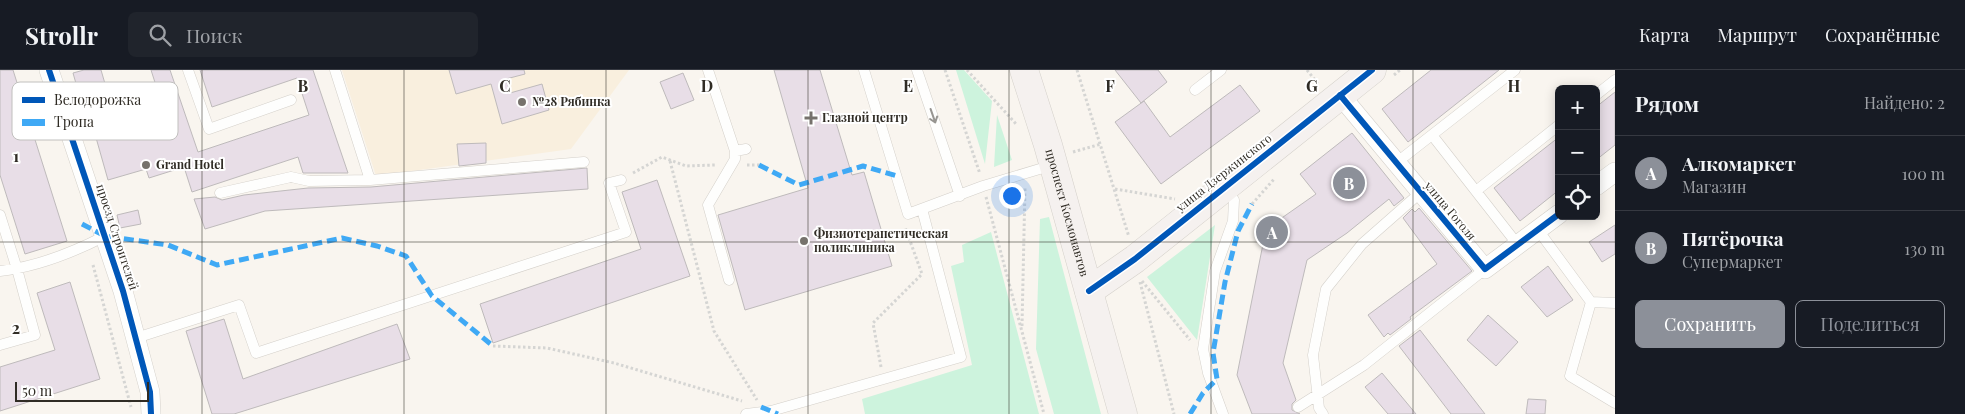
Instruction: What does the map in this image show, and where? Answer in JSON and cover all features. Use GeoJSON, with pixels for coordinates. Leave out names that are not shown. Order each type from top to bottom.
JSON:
{"type":"FeatureCollection","features":[{"type":"Feature","properties":{"kind":"street","name":"проезд Строителей"},"geometry":{"type":"LineString","coordinates":[[50,70],[54,82]]}},
{"type":"Feature","properties":{"kind":"street","name":"проспект Космонавтов"},"geometry":{"type":"LineString","coordinates":[[1024,70],[1054,165],[1123,414]]}},
{"type":"Feature","properties":{"kind":"street","name":"улица Дзержинского"},"geometry":{"type":"LineString","coordinates":[[1089,292],[1135,259],[1372,70]]}},
{"type":"Feature","properties":{"kind":"street","name":"улица Гоголя"},"geometry":{"type":"LineString","coordinates":[[1340,95],[1485,269]]}},
{"type":"Feature","properties":{"kind":"street","name":"проезд Строителей"},"geometry":{"type":"LineString","coordinates":[[73,140],[136,338],[150,392],[151,414]]}},
{"type":"Feature","properties":{"kind":"street"},"geometry":{"type":"LineString","coordinates":[[1600,183],[1615,172]]}},
{"type":"Feature","properties":{"kind":"street"},"geometry":{"type":"LineString","coordinates":[[1485,269],[1555,217]]}},
{"type":"Feature","properties":{"kind":"lane"},"geometry":{"type":"LineString","coordinates":[[188,70],[209,129],[291,100]]}},
{"type":"Feature","properties":{"kind":"lane"},"geometry":{"type":"LineString","coordinates":[[335,70],[370,180]]}},
{"type":"Feature","properties":{"kind":"lane"},"geometry":{"type":"LineString","coordinates":[[708,70],[735,151],[735,159],[708,205],[729,280]]}},
{"type":"Feature","properties":{"kind":"lane"},"geometry":{"type":"LineString","coordinates":[[864,70],[908,214],[984,186],[1054,165]]}},
{"type":"Feature","properties":{"kind":"lane"},"geometry":{"type":"LineString","coordinates":[[917,70],[960,196]]}},
{"type":"Feature","properties":{"kind":"lane"},"geometry":{"type":"LineString","coordinates":[[1195,90],[1221,70]]}},
{"type":"Feature","properties":{"kind":"lane"},"geometry":{"type":"LineString","coordinates":[[1396,163],[1515,70]]}},
{"type":"Feature","properties":{"kind":"lane"},"geometry":{"type":"LineString","coordinates":[[1600,92],[1615,80]]}},
{"type":"Feature","properties":{"kind":"lane"},"geometry":{"type":"LineString","coordinates":[[1476,191],[1555,128]]}},
{"type":"Feature","properties":{"kind":"lane"},"geometry":{"type":"LineString","coordinates":[[1432,135],[1518,245]]}},
{"type":"Feature","properties":{"kind":"lane"},"geometry":{"type":"LineString","coordinates":[[735,151],[746,149]]}},
{"type":"Feature","properties":{"kind":"lane"},"geometry":{"type":"LineString","coordinates":[[220,193],[291,177],[308,181],[370,180],[584,162]]}},
{"type":"Feature","properties":{"kind":"lane"},"geometry":{"type":"LineString","coordinates":[[136,338],[239,305],[256,353],[432,296],[626,232],[610,183],[621,180]]}},
{"type":"Feature","properties":{"kind":"lane"},"geometry":{"type":"LineString","coordinates":[[1222,414],[1203,349],[1215,271],[1233,221],[1234,200],[1224,187]]}},
{"type":"Feature","properties":{"kind":"lane"},"geometry":{"type":"LineString","coordinates":[[1323,414],[1319,408],[1313,354],[1326,289],[1362,244],[1420,193]]}},
{"type":"Feature","properties":{"kind":"lane"},"geometry":{"type":"LineString","coordinates":[[746,414],[771,411],[961,357],[922,209]]}},
{"type":"Feature","properties":{"kind":"lane"},"geometry":{"type":"LineString","coordinates":[[0,215],[35,335],[0,345]]}},
{"type":"Feature","properties":{"kind":"lane"},"geometry":{"type":"LineString","coordinates":[[1538,230],[1591,302]]}},
{"type":"Feature","properties":{"kind":"lane"},"geometry":{"type":"LineString","coordinates":[[0,271],[17,269],[88,245],[105,236]]}},
{"type":"Feature","properties":{"kind":"lane"},"geometry":{"type":"LineString","coordinates":[[1298,407],[1364,365],[1485,269]]}},
{"type":"Feature","properties":{"kind":"lane"},"geometry":{"type":"LineString","coordinates":[[1591,302],[1615,303]]}},
{"type":"Feature","properties":{"kind":"lane"},"geometry":{"type":"LineString","coordinates":[[1591,302],[1570,376],[1615,403]]}},
{"type":"Feature","properties":{"kind":"path"},"geometry":{"type":"LineString","coordinates":[[945,70],[984,186],[1044,414]]}},
{"type":"Feature","properties":{"kind":"path"},"geometry":{"type":"LineString","coordinates":[[967,70],[1022,130]]}},
{"type":"Feature","properties":{"kind":"path"},"geometry":{"type":"LineString","coordinates":[[621,180],[662,157],[686,166],[758,165]]}},
{"type":"Feature","properties":{"kind":"path"},"geometry":{"type":"LineString","coordinates":[[670,161],[714,331],[762,407],[752,404]]}},
{"type":"Feature","properties":{"kind":"path"},"geometry":{"type":"LineString","coordinates":[[1022,331],[1025,185]]}},
{"type":"Feature","properties":{"kind":"path"},"geometry":{"type":"LineString","coordinates":[[881,370],[874,323],[922,274],[902,218]]}},
{"type":"Feature","properties":{"kind":"path"},"geometry":{"type":"LineString","coordinates":[[1139,277],[1205,358]]}},
{"type":"Feature","properties":{"kind":"path"},"geometry":{"type":"LineString","coordinates":[[493,346],[547,348],[614,363],[743,401]]}},
{"type":"Feature","properties":{"kind":"shaded area"},"geometry":{"type":"Polygon","coordinates":[[[342,70],[629,70],[571,149],[376,176],[342,70]]]}},
{"type":"Feature","properties":{"kind":"green space"},"geometry":{"type":"Polygon","coordinates":[[[956,70],[964,70],[992,101],[985,164],[956,70]]]}},
{"type":"Feature","properties":{"kind":"green space"},"geometry":{"type":"Polygon","coordinates":[[[997,115],[1012,160],[994,167],[997,115]]]}},
{"type":"Feature","properties":{"kind":"green space"},"geometry":{"type":"Polygon","coordinates":[[[1049,217],[1101,414],[1054,414],[1036,349],[1040,219],[1049,217]]]}},
{"type":"Feature","properties":{"kind":"green space"},"geometry":{"type":"Polygon","coordinates":[[[1215,225],[1197,340],[1147,277],[1215,225]]]}},
{"type":"Feature","properties":{"kind":"green space"},"geometry":{"type":"Polygon","coordinates":[[[991,232],[1039,414],[865,414],[862,399],[972,365],[951,266],[964,262],[962,245],[991,232]]]}},
{"type":"Feature","properties":{"kind":"building"},"geometry":{"type":"Polygon","coordinates":[[[0,70],[13,70],[17,82],[12,82],[12,140],[35,140],[67,241],[25,254],[0,175],[0,70]]]}},
{"type":"Feature","properties":{"kind":"building"},"geometry":{"type":"Polygon","coordinates":[[[84,70],[101,70],[105,82],[76,82],[73,73],[84,70]]]}},
{"type":"Feature","properties":{"kind":"building"},"geometry":{"type":"Polygon","coordinates":[[[151,70],[170,70],[174,82],[155,82],[151,70]]]}},
{"type":"Feature","properties":{"kind":"building"},"geometry":{"type":"Polygon","coordinates":[[[200,70],[313,70],[348,173],[303,173],[298,157],[192,192],[184,167],[149,178],[146,169],[108,180],[97,140],[178,140],[178,93],[198,152],[309,115],[297,78],[212,107],[200,70]]]}},
{"type":"Feature","properties":{"kind":"building","name":"№28 Рябинка"},"geometry":{"type":"Polygon","coordinates":[[[449,70],[524,70],[525,74],[506,79],[510,93],[542,84],[549,110],[502,124],[491,84],[456,94],[449,70]]]}},
{"type":"Feature","properties":{"kind":"building","name":"Физиотерапетическая поликлиника"},"geometry":{"type":"Polygon","coordinates":[[[774,70],[820,70],[852,175],[864,172],[892,266],[745,310],[718,215],[808,188],[774,70]]]}},
{"type":"Feature","properties":{"kind":"building"},"geometry":{"type":"Polygon","coordinates":[[[1115,70],[1158,70],[1167,82],[1141,103],[1115,70]]]}},
{"type":"Feature","properties":{"kind":"building"},"geometry":{"type":"Polygon","coordinates":[[[1431,70],[1499,70],[1408,142],[1382,109],[1431,70]]]}},
{"type":"Feature","properties":{"kind":"building"},"geometry":{"type":"Polygon","coordinates":[[[683,73],[694,100],[671,109],[660,82],[683,73]]]}},
{"type":"Feature","properties":{"kind":"building"},"geometry":{"type":"Polygon","coordinates":[[[1240,85],[1260,111],[1161,184],[1115,122],[1144,101],[1170,137],[1240,85]]]}},
{"type":"Feature","properties":{"kind":"building"},"geometry":{"type":"Polygon","coordinates":[[[1615,92],[1615,145],[1600,157],[1600,130],[1600,104],[1615,92]]]}},
{"type":"Feature","properties":{"kind":"building"},"geometry":{"type":"Polygon","coordinates":[[[1352,133],[1404,198],[1394,206],[1389,199],[1347,233],[1307,260],[1283,363],[1296,400],[1292,404],[1292,410],[1300,414],[1252,414],[1237,375],[1266,229],[1316,194],[1300,174],[1352,133]]]}},
{"type":"Feature","properties":{"kind":"building"},"geometry":{"type":"Polygon","coordinates":[[[1555,140],[1555,193],[1520,221],[1494,188],[1555,140]]]}},
{"type":"Feature","properties":{"kind":"building"},"geometry":{"type":"Polygon","coordinates":[[[486,143],[486,163],[459,166],[457,144],[486,143]]]}},
{"type":"Feature","properties":{"kind":"building"},"geometry":{"type":"Polygon","coordinates":[[[587,168],[588,189],[265,211],[205,229],[194,199],[215,197],[222,200],[244,195],[308,188],[371,187],[587,168]]]}},
{"type":"Feature","properties":{"kind":"building"},"geometry":{"type":"Polygon","coordinates":[[[657,180],[690,276],[493,343],[480,304],[641,249],[622,192],[657,180]]]}},
{"type":"Feature","properties":{"kind":"building"},"geometry":{"type":"Polygon","coordinates":[[[1419,208],[1472,271],[1410,317],[1411,319],[1390,335],[1388,333],[1384,337],[1368,315],[1437,264],[1403,218],[1412,209],[1415,212],[1419,208]]]}},
{"type":"Feature","properties":{"kind":"building"},"geometry":{"type":"Polygon","coordinates":[[[138,210],[141,224],[120,228],[117,215],[138,210]]]}},
{"type":"Feature","properties":{"kind":"building"},"geometry":{"type":"Polygon","coordinates":[[[1615,225],[1615,254],[1602,262],[1589,242],[1615,225]]]}},
{"type":"Feature","properties":{"kind":"building"},"geometry":{"type":"Polygon","coordinates":[[[1548,266],[1573,300],[1547,317],[1521,287],[1548,266]]]}},
{"type":"Feature","properties":{"kind":"building"},"geometry":{"type":"Polygon","coordinates":[[[70,282],[100,379],[0,411],[0,367],[55,350],[37,293],[70,282]]]}},
{"type":"Feature","properties":{"kind":"building"},"geometry":{"type":"Polygon","coordinates":[[[1488,315],[1518,342],[1496,366],[1467,340],[1488,315]]]}},
{"type":"Feature","properties":{"kind":"building"},"geometry":{"type":"Polygon","coordinates":[[[224,319],[243,379],[397,324],[410,359],[234,414],[212,414],[186,331],[224,319]]]}},
{"type":"Feature","properties":{"kind":"building"},"geometry":{"type":"Polygon","coordinates":[[[1420,330],[1485,414],[1451,414],[1399,346],[1420,330]]]}},
{"type":"Feature","properties":{"kind":"building"},"geometry":{"type":"Polygon","coordinates":[[[1382,373],[1416,414],[1388,414],[1365,387],[1382,373]]]}},
{"type":"Feature","properties":{"kind":"building"},"geometry":{"type":"Polygon","coordinates":[[[1528,399],[1546,400],[1545,414],[1526,414],[1528,399]]]}},
{"type":"Feature","properties":{"kind":"marked path"},"geometry":{"type":"LineString","coordinates":[[759,165],[799,185],[863,166],[897,176]]}},
{"type":"Feature","properties":{"kind":"marked path"},"geometry":{"type":"LineString","coordinates":[[1190,414],[1203,393],[1217,379],[1213,353],[1225,282],[1238,231],[1252,204]]}},
{"type":"Feature","properties":{"kind":"marked path"},"geometry":{"type":"LineString","coordinates":[[82,224],[105,236],[168,245],[217,265],[342,238],[377,246],[406,256],[432,296],[493,346]]}},
{"type":"Feature","properties":{"kind":"marked path"},"geometry":{"type":"LineString","coordinates":[[761,407],[778,414]]}},
{"type":"Feature","properties":{"kind":"cycle path"},"geometry":{"type":"LineString","coordinates":[[49,70],[53,82]]}},
{"type":"Feature","properties":{"kind":"cycle path"},"geometry":{"type":"LineString","coordinates":[[1089,291],[1135,259],[1372,70]]}},
{"type":"Feature","properties":{"kind":"cycle path"},"geometry":{"type":"LineString","coordinates":[[1340,95],[1485,269],[1555,217]]}},
{"type":"Feature","properties":{"kind":"cycle path"},"geometry":{"type":"LineString","coordinates":[[72,140],[123,291],[150,392],[151,414]]}},
{"type":"Feature","properties":{"kind":"place","name":"№28 Рябинка"},"geometry":{"type":"Point","coordinates":[522,102]}},
{"type":"Feature","properties":{"kind":"place","name":"Глазной центр"},"geometry":{"type":"Point","coordinates":[811,118]}},
{"type":"Feature","properties":{"kind":"place","name":"Grand Hotel"},"geometry":{"type":"Point","coordinates":[146,165]}},
{"type":"Feature","properties":{"kind":"place","name":"Пятёрочка"},"geometry":{"type":"Point","coordinates":[1349,183]}},
{"type":"Feature","properties":{"kind":"place","name":"Алкомаркет"},"geometry":{"type":"Point","coordinates":[1272,232]}},
{"type":"Feature","properties":{"kind":"place","name":"Физиотерапетическая поликлиника"},"geometry":{"type":"Point","coordinates":[804,241]}}]}
